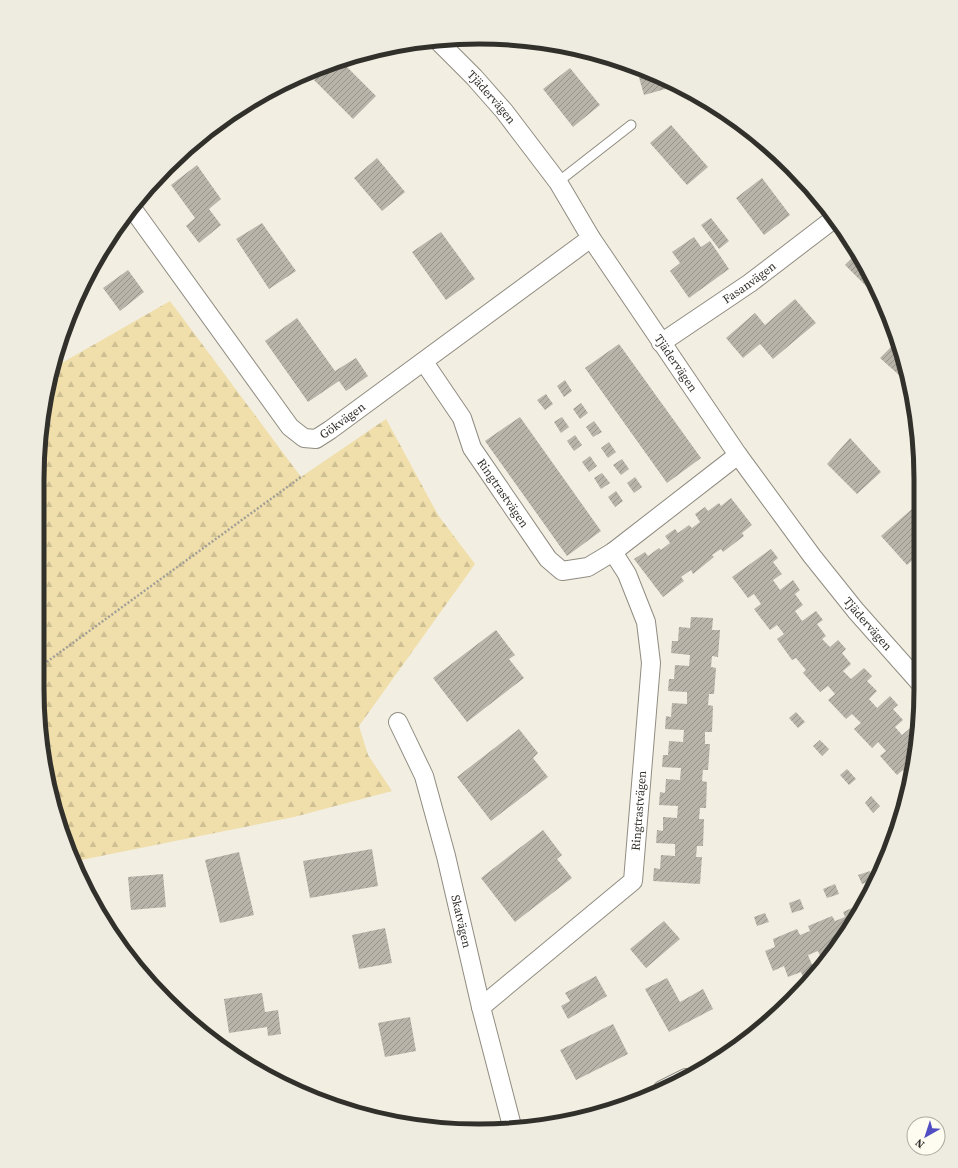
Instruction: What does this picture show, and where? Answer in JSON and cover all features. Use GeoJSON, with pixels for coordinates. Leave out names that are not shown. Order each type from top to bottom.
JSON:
{"type":"FeatureCollection","features":[{"type":"Feature","properties":{"kind":"street","name":"Tjädervägen"},"geometry":{"type":"LineString","coordinates":[[443,46],[474,77],[504,111],[558,182],[591,238],[738,455],[812,556],[856,611],[914,676]]}},
{"type":"Feature","properties":{"kind":"street","name":"Gökvägen"},"geometry":{"type":"LineString","coordinates":[[135,212],[290,427],[304,438],[316,439],[424,362],[591,238]]}},
{"type":"Feature","properties":{"kind":"street","name":"Fasanvägen"},"geometry":{"type":"LineString","coordinates":[[662,343],[750,283],[830,222]]}},
{"type":"Feature","properties":{"kind":"street","name":"Ringtrastvägen"},"geometry":{"type":"LineString","coordinates":[[424,362],[462,418],[472,448],[548,559],[562,571],[588,567],[613,552],[738,455]]}},
{"type":"Feature","properties":{"kind":"street","name":"Ringtrastvägen"},"geometry":{"type":"LineString","coordinates":[[481,1008],[632,881],[651,663],[646,622],[627,574],[613,552]]}},
{"type":"Feature","properties":{"kind":"street","name":"Skatvägen"},"geometry":{"type":"LineString","coordinates":[[398,722],[424,776],[446,856],[481,1008],[511,1123]]}},
{"type":"Feature","properties":{"kind":"lane"},"geometry":{"type":"LineString","coordinates":[[558,182],[631,125]]}},
{"type":"Feature","properties":{"kind":"path"},"geometry":{"type":"LineString","coordinates":[[44,664],[301,477]]}},
{"type":"Feature","properties":{"kind":"green space"},"geometry":{"type":"Polygon","coordinates":[[[170,301],[301,477],[386,419],[438,515],[475,564],[359,726],[368,755],[392,791],[294,817],[79,860],[67,829],[52,774],[45,717],[45,451],[52,394],[60,364],[170,301]]]}},
{"type":"Feature","properties":{"kind":"building"},"geometry":{"type":"Polygon","coordinates":[[[345,65],[376,96],[353,119],[314,80],[320,74],[345,65]]]}},
{"type":"Feature","properties":{"kind":"building"},"geometry":{"type":"Polygon","coordinates":[[[570,68],[600,105],[573,127],[543,89],[570,68]]]}},
{"type":"Feature","properties":{"kind":"building"},"geometry":{"type":"Polygon","coordinates":[[[638,74],[669,88],[644,95],[638,74]]]}},
{"type":"Feature","properties":{"kind":"building"},"geometry":{"type":"Polygon","coordinates":[[[671,125],[708,167],[687,185],[650,143],[671,125]]]}},
{"type":"Feature","properties":{"kind":"building"},"geometry":{"type":"Polygon","coordinates":[[[377,158],[405,192],[382,211],[354,178],[377,158]]]}},
{"type":"Feature","properties":{"kind":"building"},"geometry":{"type":"Polygon","coordinates":[[[197,165],[221,199],[209,209],[221,225],[199,243],[186,226],[195,218],[171,185],[197,165]]]}},
{"type":"Feature","properties":{"kind":"building"},"geometry":{"type":"Polygon","coordinates":[[[762,178],[790,215],[764,235],[736,198],[762,178]]]}},
{"type":"Feature","properties":{"kind":"building"},"geometry":{"type":"Polygon","coordinates":[[[711,218],[729,241],[719,249],[701,225],[711,218]]]}},
{"type":"Feature","properties":{"kind":"building"},"geometry":{"type":"Polygon","coordinates":[[[262,223],[296,271],[269,289],[236,239],[262,223]]]}},
{"type":"Feature","properties":{"kind":"building"},"geometry":{"type":"Polygon","coordinates":[[[441,232],[475,279],[446,300],[412,252],[441,232]]]}},
{"type":"Feature","properties":{"kind":"building"},"geometry":{"type":"Polygon","coordinates":[[[694,237],[701,247],[710,241],[729,269],[689,298],[670,271],[680,263],[672,252],[694,237]]]}},
{"type":"Feature","properties":{"kind":"building"},"geometry":{"type":"Polygon","coordinates":[[[853,257],[871,291],[845,265],[853,257]]]}},
{"type":"Feature","properties":{"kind":"building"},"geometry":{"type":"Polygon","coordinates":[[[128,270],[144,292],[120,311],[103,288],[128,270]]]}},
{"type":"Feature","properties":{"kind":"building"},"geometry":{"type":"Polygon","coordinates":[[[795,299],[816,323],[773,359],[760,344],[743,358],[726,338],[755,313],[765,325],[795,299]]]}},
{"type":"Feature","properties":{"kind":"building"},"geometry":{"type":"Polygon","coordinates":[[[297,318],[335,371],[356,358],[368,376],[346,391],[339,381],[308,402],[265,341],[297,318]]]}},
{"type":"Feature","properties":{"kind":"building"},"geometry":{"type":"Polygon","coordinates":[[[619,344],[701,458],[667,483],[585,368],[619,344]]]}},
{"type":"Feature","properties":{"kind":"building"},"geometry":{"type":"Polygon","coordinates":[[[893,345],[901,375],[900,376],[880,358],[893,345]]]}},
{"type":"Feature","properties":{"kind":"building"},"geometry":{"type":"Polygon","coordinates":[[[565,380],[572,391],[564,397],[557,386],[565,380]]]}},
{"type":"Feature","properties":{"kind":"building"},"geometry":{"type":"Polygon","coordinates":[[[546,394],[553,404],[545,410],[537,400],[546,394]]]}},
{"type":"Feature","properties":{"kind":"building"},"geometry":{"type":"Polygon","coordinates":[[[581,403],[588,413],[580,419],[573,409],[581,403]]]}},
{"type":"Feature","properties":{"kind":"building"},"geometry":{"type":"Polygon","coordinates":[[[520,417],[601,531],[567,556],[485,441],[520,417]]]}},
{"type":"Feature","properties":{"kind":"building"},"geometry":{"type":"Polygon","coordinates":[[[562,417],[569,427],[561,433],[554,422],[562,417]]]}},
{"type":"Feature","properties":{"kind":"building"},"geometry":{"type":"Polygon","coordinates":[[[594,421],[602,432],[593,437],[586,427],[594,421]]]}},
{"type":"Feature","properties":{"kind":"building"},"geometry":{"type":"Polygon","coordinates":[[[575,435],[582,445],[574,451],[567,441],[575,435]]]}},
{"type":"Feature","properties":{"kind":"building"},"geometry":{"type":"Polygon","coordinates":[[[850,438],[881,472],[857,494],[827,464],[850,438]]]}},
{"type":"Feature","properties":{"kind":"building"},"geometry":{"type":"Polygon","coordinates":[[[609,442],[616,452],[608,458],[601,448],[609,442]]]}},
{"type":"Feature","properties":{"kind":"building"},"geometry":{"type":"Polygon","coordinates":[[[590,456],[597,466],[589,472],[582,462],[590,456]]]}},
{"type":"Feature","properties":{"kind":"building"},"geometry":{"type":"Polygon","coordinates":[[[622,459],[629,469],[621,475],[613,465],[622,459]]]}},
{"type":"Feature","properties":{"kind":"building"},"geometry":{"type":"Polygon","coordinates":[[[602,473],[610,483],[601,489],[594,478],[602,473]]]}},
{"type":"Feature","properties":{"kind":"building"},"geometry":{"type":"Polygon","coordinates":[[[635,477],[642,487],[634,493],[627,483],[635,477]]]}},
{"type":"Feature","properties":{"kind":"building"},"geometry":{"type":"Polygon","coordinates":[[[616,491],[623,501],[615,507],[608,497],[616,491]]]}},
{"type":"Feature","properties":{"kind":"building"},"geometry":{"type":"Polygon","coordinates":[[[731,498],[752,525],[742,533],[744,536],[723,552],[721,549],[712,555],[714,557],[693,574],[691,570],[681,577],[684,581],[663,597],[634,559],[645,552],[648,556],[659,548],[661,550],[670,543],[665,536],[675,529],[678,533],[689,525],[692,528],[700,522],[695,514],[705,507],[708,511],[719,503],[721,506],[731,498]]]}},
{"type":"Feature","properties":{"kind":"building"},"geometry":{"type":"Polygon","coordinates":[[[913,508],[914,509],[914,559],[907,565],[881,536],[913,508]]]}},
{"type":"Feature","properties":{"kind":"building"},"geometry":{"type":"Polygon","coordinates":[[[771,549],[778,558],[773,562],[782,574],[773,580],[780,590],[793,580],[800,590],[795,594],[803,605],[795,611],[802,621],[816,611],[823,620],[817,624],[826,636],[822,639],[830,647],[838,640],[846,649],[842,653],[851,664],[843,671],[851,679],[864,668],[872,676],[867,681],[877,691],[869,699],[877,708],[890,696],[898,705],[893,709],[903,720],[895,727],[902,735],[912,727],[906,773],[903,770],[897,775],[880,756],[886,751],[878,742],[872,748],[854,729],[861,723],[852,714],[846,719],[828,700],[835,694],[828,686],[820,692],[803,673],[806,670],[796,658],[792,660],[777,639],[784,634],[777,625],[770,630],[754,609],[761,604],[754,594],[748,598],[732,577],[771,549]]]}},
{"type":"Feature","properties":{"kind":"building"},"geometry":{"type":"Polygon","coordinates":[[[691,617],[713,618],[712,630],[720,630],[718,657],[712,656],[711,667],[716,668],[714,694],[709,694],[708,705],[713,706],[712,732],[705,732],[705,744],[710,744],[708,770],[703,770],[702,781],[707,782],[706,808],[700,808],[699,819],[704,819],[703,846],[697,846],[696,857],[702,857],[700,884],[653,881],[654,868],[660,869],[661,855],[675,856],[675,844],[656,843],[657,830],[663,831],[663,817],[677,818],[678,806],[659,805],[660,792],[665,793],[666,779],[680,780],[681,768],[662,767],[663,755],[668,755],[669,741],[683,742],[684,730],[665,729],[666,716],[671,717],[672,703],[687,704],[687,692],[668,691],[669,679],[674,679],[675,665],[689,666],[690,655],[671,653],[672,641],[678,641],[679,627],[690,628],[691,617]]]}},
{"type":"Feature","properties":{"kind":"building"},"geometry":{"type":"Polygon","coordinates":[[[496,630],[515,655],[509,659],[524,678],[467,722],[433,678],[496,630]]]}},
{"type":"Feature","properties":{"kind":"building"},"geometry":{"type":"Polygon","coordinates":[[[796,712],[805,722],[798,728],[789,718],[796,712]]]}},
{"type":"Feature","properties":{"kind":"building"},"geometry":{"type":"Polygon","coordinates":[[[519,729],[538,753],[533,758],[548,777],[491,821],[457,777],[519,729]]]}},
{"type":"Feature","properties":{"kind":"building"},"geometry":{"type":"Polygon","coordinates":[[[820,740],[829,749],[822,756],[813,746],[820,740]]]}},
{"type":"Feature","properties":{"kind":"building"},"geometry":{"type":"Polygon","coordinates":[[[847,769],[856,779],[849,785],[840,775],[847,769]]]}},
{"type":"Feature","properties":{"kind":"building"},"geometry":{"type":"Polygon","coordinates":[[[871,796],[880,806],[873,813],[865,803],[871,796]]]}},
{"type":"Feature","properties":{"kind":"building"},"geometry":{"type":"Polygon","coordinates":[[[893,823],[890,831],[888,828],[893,823]]]}},
{"type":"Feature","properties":{"kind":"building"},"geometry":{"type":"Polygon","coordinates":[[[543,830],[562,855],[557,859],[572,878],[515,922],[481,878],[543,830]]]}},
{"type":"Feature","properties":{"kind":"building"},"geometry":{"type":"Polygon","coordinates":[[[372,849],[378,886],[310,898],[303,861],[372,849]]]}},
{"type":"Feature","properties":{"kind":"building"},"geometry":{"type":"Polygon","coordinates":[[[239,852],[254,915],[220,923],[205,860],[239,852]]]}},
{"type":"Feature","properties":{"kind":"building"},"geometry":{"type":"Polygon","coordinates":[[[870,871],[872,876],[869,882],[862,884],[858,875],[870,871]]]}},
{"type":"Feature","properties":{"kind":"building"},"geometry":{"type":"Polygon","coordinates":[[[163,874],[166,907],[131,910],[128,877],[163,874]]]}},
{"type":"Feature","properties":{"kind":"building"},"geometry":{"type":"Polygon","coordinates":[[[835,884],[839,894],[827,898],[823,889],[835,884]]]}},
{"type":"Feature","properties":{"kind":"building"},"geometry":{"type":"Polygon","coordinates":[[[800,899],[804,909],[792,913],[789,903],[800,899]]]}},
{"type":"Feature","properties":{"kind":"building"},"geometry":{"type":"Polygon","coordinates":[[[857,906],[841,931],[821,958],[818,951],[808,955],[813,967],[806,976],[803,977],[801,972],[788,977],[784,966],[773,971],[765,951],[775,947],[773,939],[797,929],[800,935],[810,931],[808,926],[832,916],[835,921],[845,917],[843,912],[857,906]]]}},
{"type":"Feature","properties":{"kind":"building"},"geometry":{"type":"Polygon","coordinates":[[[765,913],[769,922],[757,926],[754,917],[765,913]]]}},
{"type":"Feature","properties":{"kind":"building"},"geometry":{"type":"Polygon","coordinates":[[[664,921],[680,939],[646,968],[630,949],[664,921]]]}},
{"type":"Feature","properties":{"kind":"building"},"geometry":{"type":"Polygon","coordinates":[[[385,928],[392,963],[359,969],[352,935],[385,928]]]}},
{"type":"Feature","properties":{"kind":"building"},"geometry":{"type":"Polygon","coordinates":[[[596,976],[607,996],[568,1019],[561,1006],[570,1001],[565,993],[596,976]]]}},
{"type":"Feature","properties":{"kind":"building"},"geometry":{"type":"Polygon","coordinates":[[[667,978],[680,1002],[703,989],[713,1009],[669,1032],[645,989],[667,978]]]}},
{"type":"Feature","properties":{"kind":"building"},"geometry":{"type":"Polygon","coordinates":[[[262,993],[265,1012],[278,1010],[281,1034],[268,1036],[267,1027],[229,1033],[224,999],[262,993]]]}},
{"type":"Feature","properties":{"kind":"building"},"geometry":{"type":"Polygon","coordinates":[[[410,1017],[416,1051],[385,1057],[378,1023],[410,1017]]]}},
{"type":"Feature","properties":{"kind":"building"},"geometry":{"type":"Polygon","coordinates":[[[613,1024],[628,1054],[576,1080],[560,1050],[613,1024]]]}}]}
